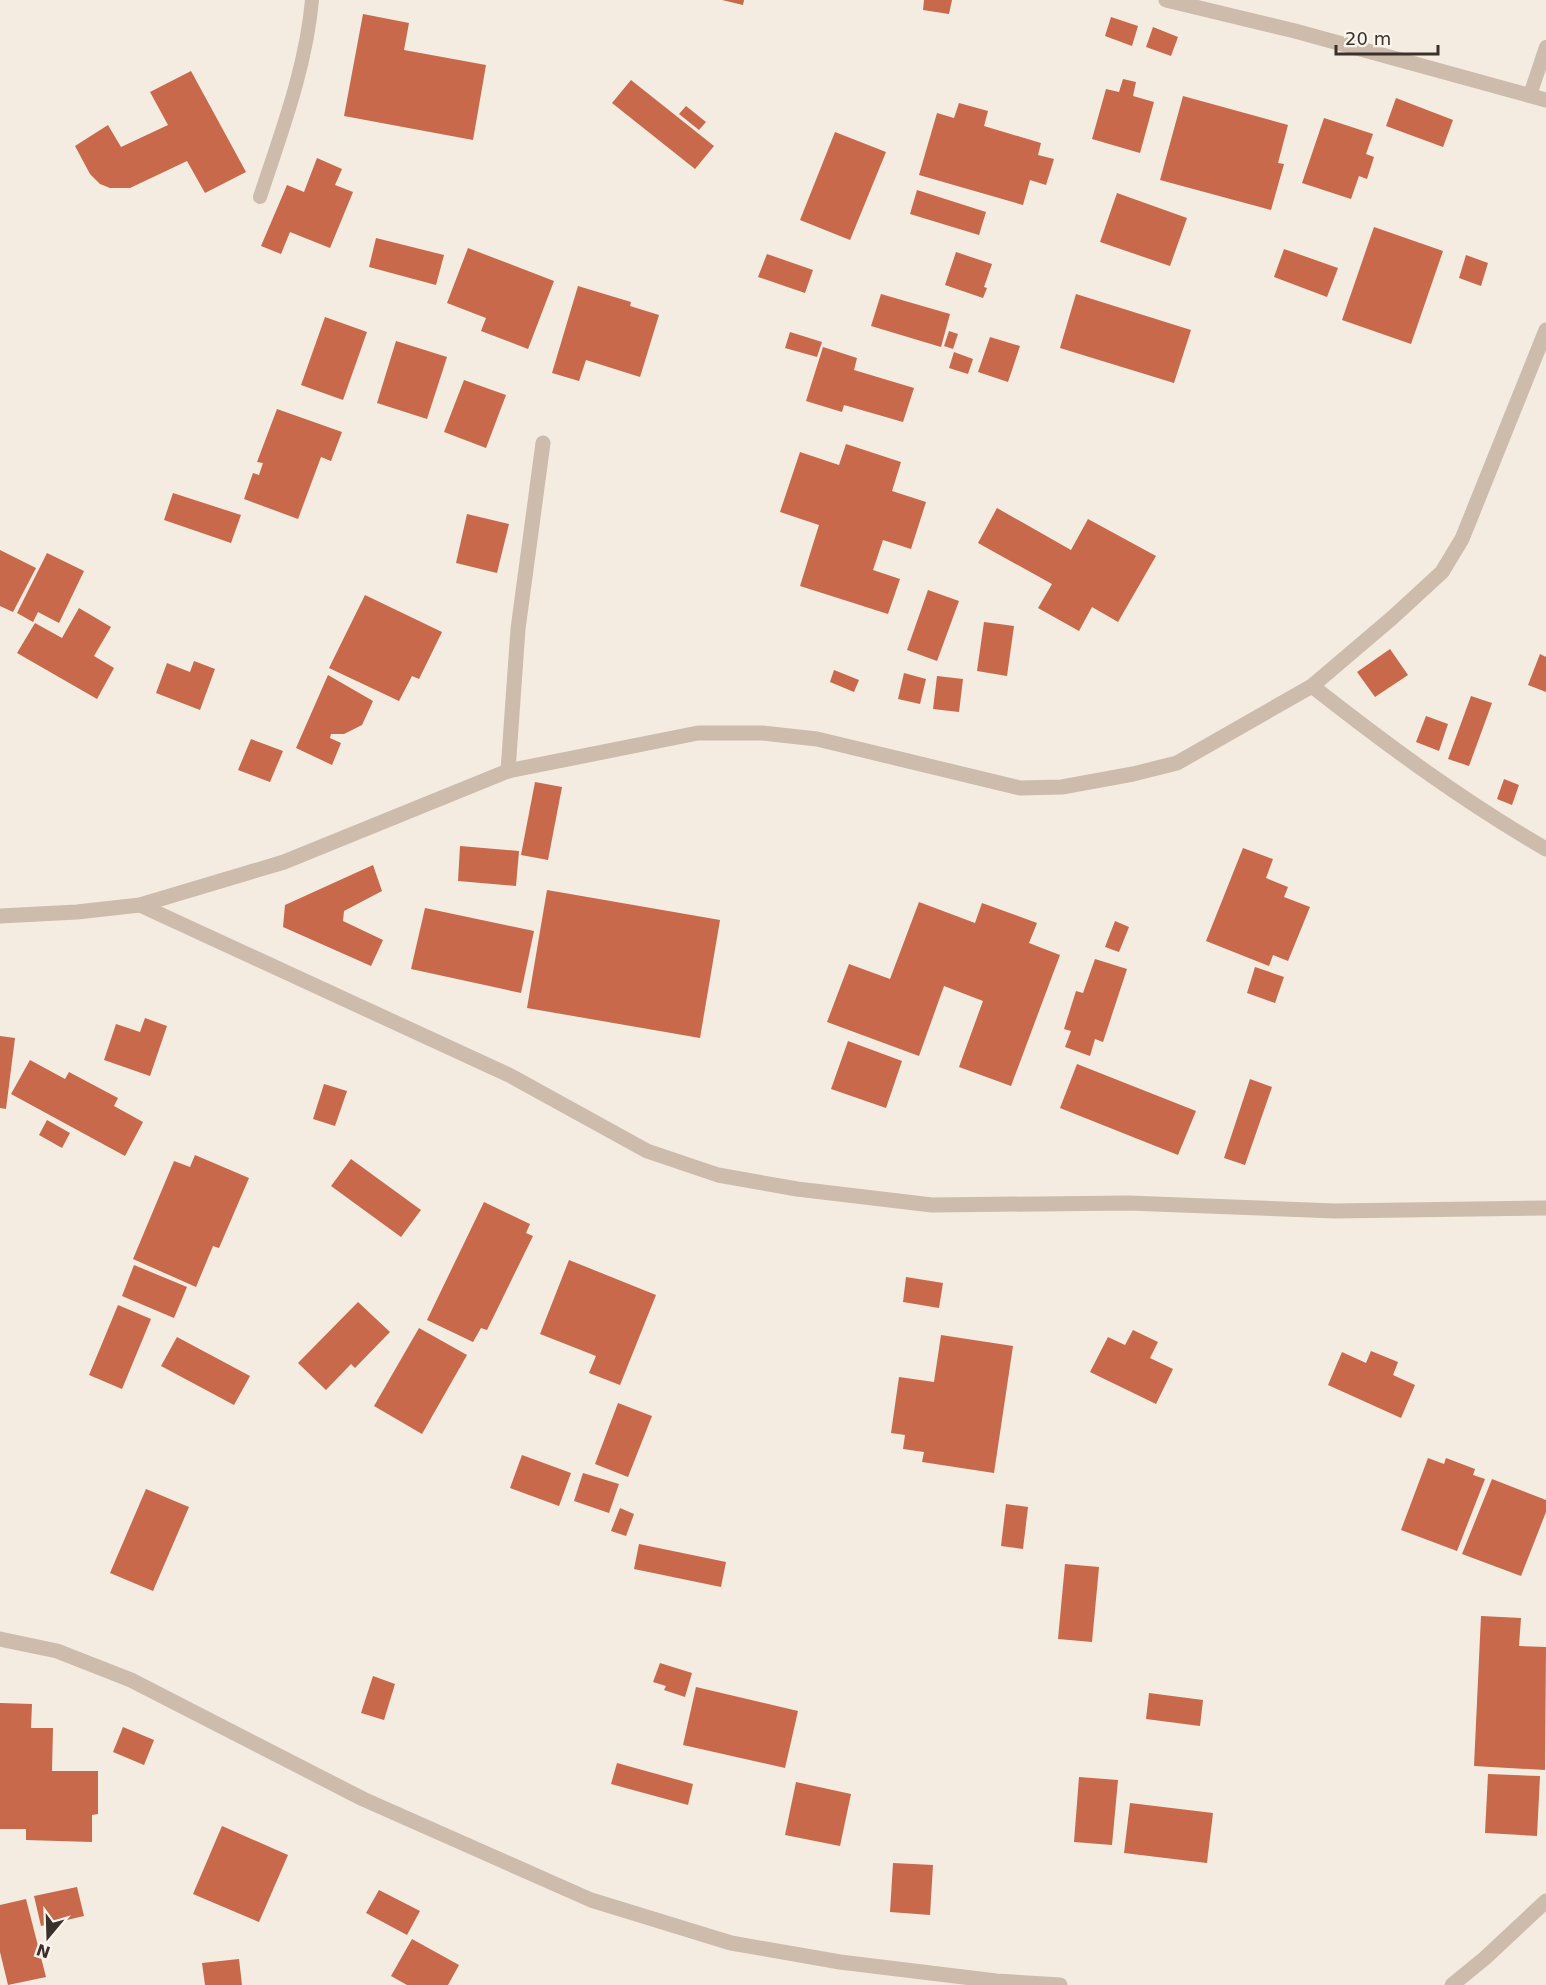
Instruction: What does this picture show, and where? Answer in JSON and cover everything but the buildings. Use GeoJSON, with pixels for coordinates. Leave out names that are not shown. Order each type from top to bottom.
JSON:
{"type":"FeatureCollection","features":[{"type":"Feature","properties":{"kind":"street"},"geometry":{"type":"LineString","coordinates":[[1166,0],[1295,31],[1546,100]]}},
{"type":"Feature","properties":{"kind":"street"},"geometry":{"type":"LineString","coordinates":[[0,916],[77,912],[140,905],[284,862],[508,771],[698,733],[762,732],[816,739],[1020,788],[1062,787],[1177,763],[1312,686],[1442,572],[1462,539],[1546,330]]}},
{"type":"Feature","properties":{"kind":"street"},"geometry":{"type":"LineString","coordinates":[[508,771],[518,629],[543,443]]}},
{"type":"Feature","properties":{"kind":"street"},"geometry":{"type":"LineString","coordinates":[[1312,686],[1380,740],[1450,790],[1546,849]]}},
{"type":"Feature","properties":{"kind":"street"},"geometry":{"type":"LineString","coordinates":[[140,905],[510,1076],[647,1151],[718,1175],[797,1189],[932,1205],[1128,1203],[1335,1211],[1546,1208]]}},
{"type":"Feature","properties":{"kind":"street"},"geometry":{"type":"LineString","coordinates":[[0,1639],[57,1651],[131,1680],[363,1799],[591,1900],[731,1943],[840,1962],[996,1981],[1060,1985]]}},
{"type":"Feature","properties":{"kind":"street"},"geometry":{"type":"LineString","coordinates":[[1452,1985],[1485,1958],[1546,1901]]}},
{"type":"Feature","properties":{"kind":"lane"},"geometry":{"type":"LineString","coordinates":[[260,197],[297,82],[312,0]]}},
{"type":"Feature","properties":{"kind":"lane"},"geometry":{"type":"LineString","coordinates":[[1530,95],[1546,47]]}}]}
